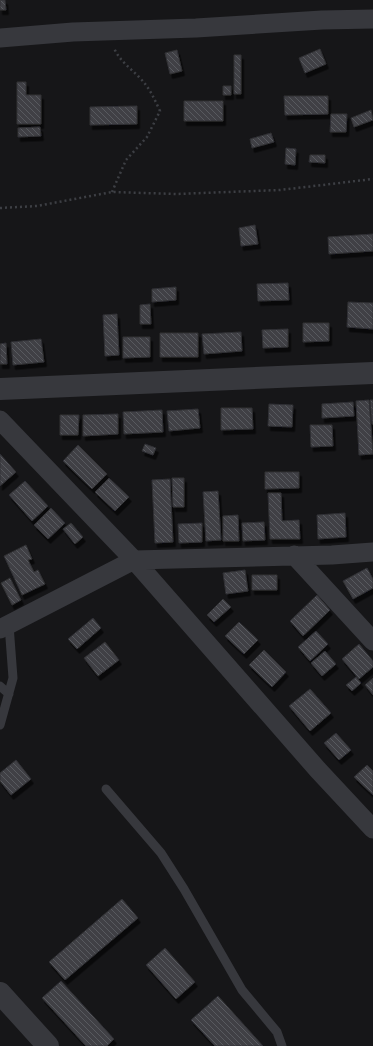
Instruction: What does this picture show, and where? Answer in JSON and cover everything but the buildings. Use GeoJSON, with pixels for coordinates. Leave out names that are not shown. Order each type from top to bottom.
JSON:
{"type":"FeatureCollection","features":[{"type":"Feature","properties":{"kind":"street"},"geometry":{"type":"LineString","coordinates":[[0,38],[73,32],[196,28],[322,20],[373,19]]}},
{"type":"Feature","properties":{"kind":"street"},"geometry":{"type":"LineString","coordinates":[[0,389],[373,373]]}},
{"type":"Feature","properties":{"kind":"street"},"geometry":{"type":"LineString","coordinates":[[0,420],[134,560],[318,770],[373,829]]}},
{"type":"Feature","properties":{"kind":"street"},"geometry":{"type":"LineString","coordinates":[[5,627],[134,560],[332,555],[373,552]]}},
{"type":"Feature","properties":{"kind":"street"},"geometry":{"type":"LineString","coordinates":[[294,555],[373,641]]}},
{"type":"Feature","properties":{"kind":"street"},"geometry":{"type":"LineString","coordinates":[[0,993],[48,1046]]}},
{"type":"Feature","properties":{"kind":"lane"},"geometry":{"type":"LineString","coordinates":[[0,724],[13,678],[5,627]]}},
{"type":"Feature","properties":{"kind":"lane"},"geometry":{"type":"LineString","coordinates":[[0,686],[9,694]]}},
{"type":"Feature","properties":{"kind":"lane"},"geometry":{"type":"LineString","coordinates":[[106,789],[161,853],[184,889],[242,990],[277,1032],[282,1046]]}},
{"type":"Feature","properties":{"kind":"path"},"geometry":{"type":"LineString","coordinates":[[107,31],[116,52],[128,67],[139,76],[152,93],[160,111],[147,137],[126,160],[112,192]]}},
{"type":"Feature","properties":{"kind":"path"},"geometry":{"type":"LineString","coordinates":[[0,208],[37,206],[112,192],[176,194],[280,190],[373,179]]}}]}
